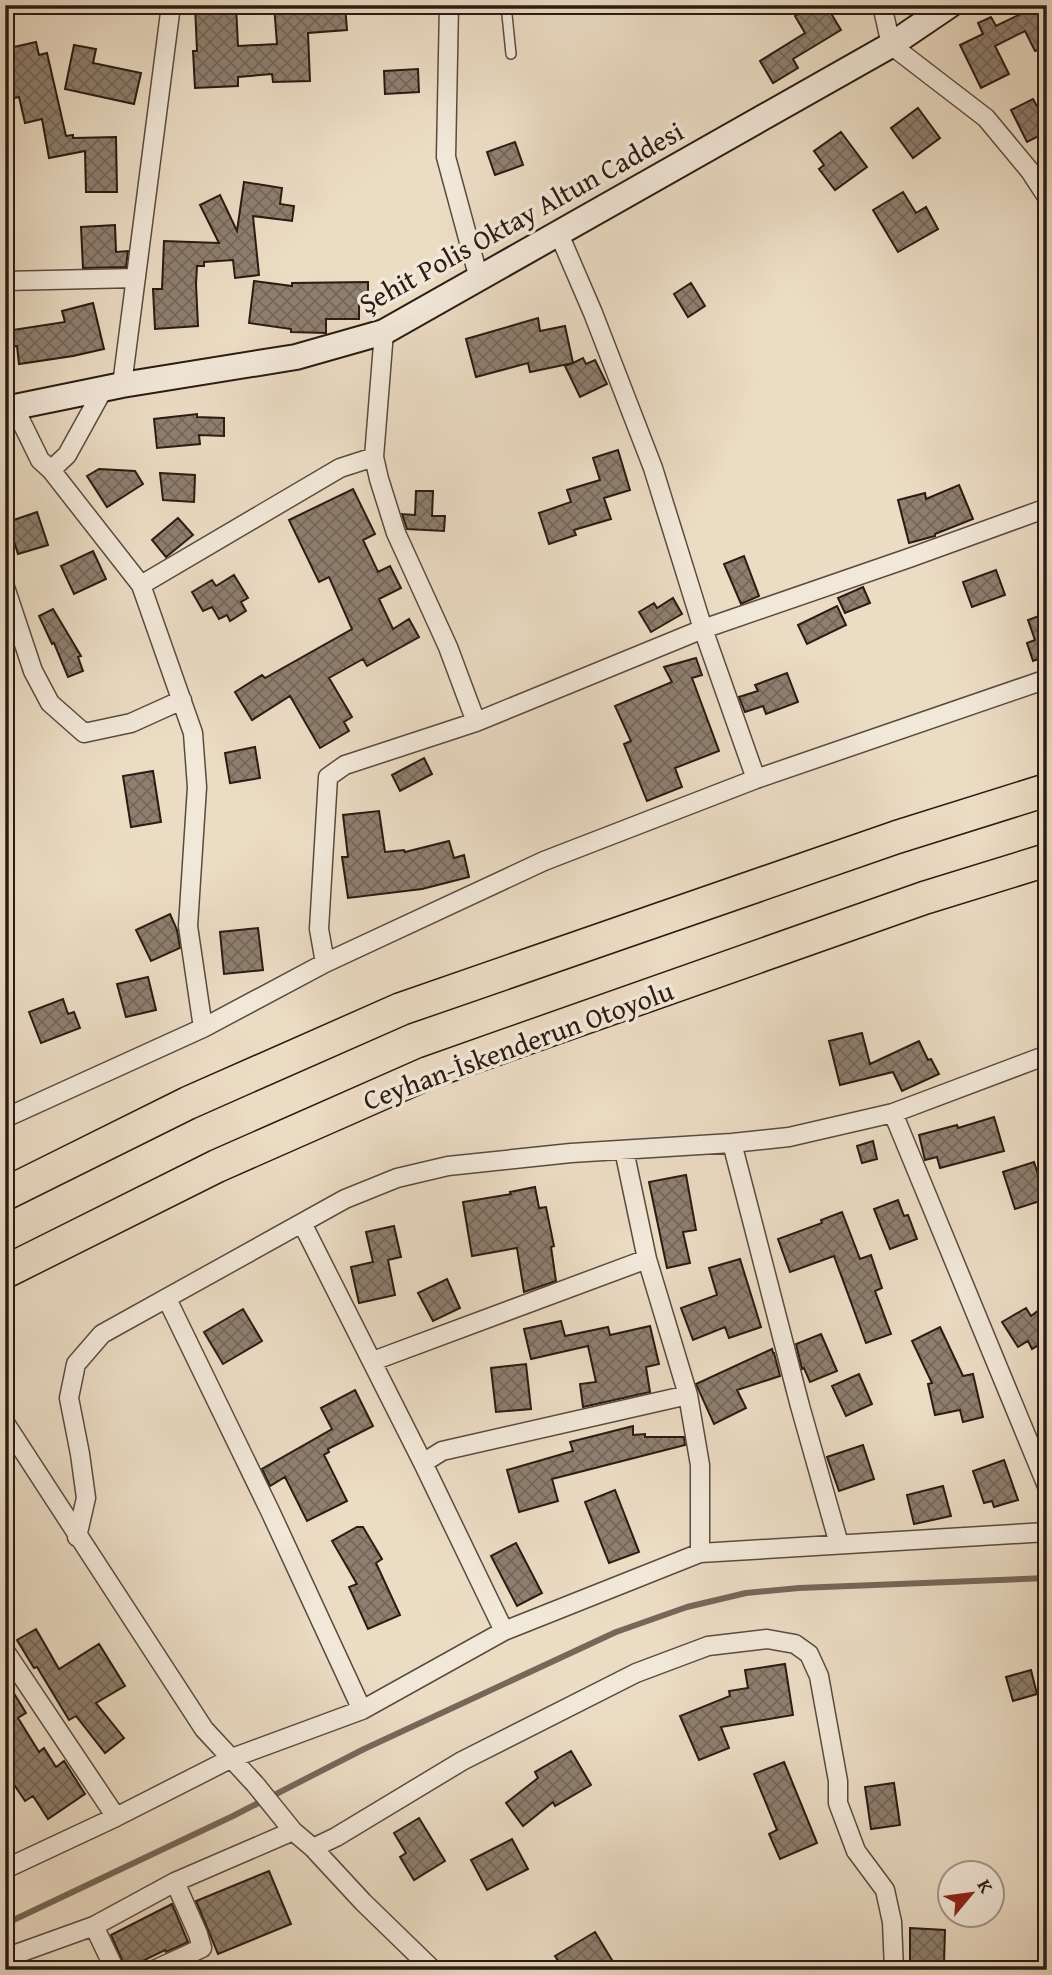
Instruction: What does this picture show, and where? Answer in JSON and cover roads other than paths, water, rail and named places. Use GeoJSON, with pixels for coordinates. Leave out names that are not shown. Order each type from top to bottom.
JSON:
{"type":"FeatureCollection","features":[{"type":"Feature","properties":{"kind":"highway"},"geometry":{"type":"LineString","coordinates":[[5,1194],[188,1102],[401,1009],[897,837],[1047,790]]}},
{"type":"Feature","properties":{"kind":"highway","name":"Ceyhan-İskenderun Otoyolu"},"geometry":{"type":"LineString","coordinates":[[5,1272],[217,1166],[428,1073],[924,898],[1047,860]]}},
{"type":"Feature","properties":{"kind":"street"},"geometry":{"type":"LineString","coordinates":[[51,470],[67,455],[113,386],[136,278],[171,5]]}},
{"type":"Feature","properties":{"kind":"street"},"geometry":{"type":"LineString","coordinates":[[449,5],[446,157],[479,279]]}},
{"type":"Feature","properties":{"kind":"street"},"geometry":{"type":"LineString","coordinates":[[882,5],[891,44],[986,118],[1030,171],[1047,198]]}},
{"type":"Feature","properties":{"kind":"street","name":"Şehit Polis Oktay Altun Caddesi"},"geometry":{"type":"LineString","coordinates":[[10,408],[113,386],[296,357],[384,332],[891,44],[950,5]]}},
{"type":"Feature","properties":{"kind":"street"},"geometry":{"type":"LineString","coordinates":[[559,234],[593,313],[653,468],[703,629],[756,779]]}},
{"type":"Feature","properties":{"kind":"street"},"geometry":{"type":"LineString","coordinates":[[5,281],[136,278]]}},
{"type":"Feature","properties":{"kind":"street"},"geometry":{"type":"LineString","coordinates":[[384,332],[374,457],[379,480],[396,533],[448,647],[476,722]]}},
{"type":"Feature","properties":{"kind":"street"},"geometry":{"type":"LineString","coordinates":[[10,408],[40,460],[51,470],[141,584],[193,733],[197,786],[188,926],[203,1028]]}},
{"type":"Feature","properties":{"kind":"street"},"geometry":{"type":"LineString","coordinates":[[141,584],[340,468],[374,457]]}},
{"type":"Feature","properties":{"kind":"street"},"geometry":{"type":"LineString","coordinates":[[325,963],[319,929],[328,777],[345,765],[476,722],[703,629],[1047,508]]}},
{"type":"Feature","properties":{"kind":"street"},"geometry":{"type":"LineString","coordinates":[[5,586],[33,671],[50,703],[84,733],[131,723],[182,700]]}},
{"type":"Feature","properties":{"kind":"street"},"geometry":{"type":"LineString","coordinates":[[5,1118],[203,1028],[325,963],[544,861],[756,779],[1047,680]]}},
{"type":"Feature","properties":{"kind":"street"},"geometry":{"type":"LineString","coordinates":[[77,1537],[86,1498],[69,1398],[76,1364],[102,1334],[345,1199],[397,1178],[448,1166],[571,1153],[789,1137],[893,1112],[1047,1055]]}},
{"type":"Feature","properties":{"kind":"street"},"geometry":{"type":"LineString","coordinates":[[893,1112],[1047,1486]]}},
{"type":"Feature","properties":{"kind":"street"},"geometry":{"type":"LineString","coordinates":[[732,1143],[800,1406],[839,1544]]}},
{"type":"Feature","properties":{"kind":"street"},"geometry":{"type":"LineString","coordinates":[[624,1150],[647,1259],[688,1395],[700,1465],[700,1553]]}},
{"type":"Feature","properties":{"kind":"street"},"geometry":{"type":"LineString","coordinates":[[302,1223],[424,1463],[504,1631]]}},
{"type":"Feature","properties":{"kind":"street"},"geometry":{"type":"LineString","coordinates":[[373,1361],[647,1259]]}},
{"type":"Feature","properties":{"kind":"street"},"geometry":{"type":"LineString","coordinates":[[167,1298],[264,1498],[362,1710]]}},
{"type":"Feature","properties":{"kind":"street"},"geometry":{"type":"LineString","coordinates":[[424,1463],[442,1451],[688,1395]]}},
{"type":"Feature","properties":{"kind":"street"},"geometry":{"type":"LineString","coordinates":[[5,1423],[204,1729],[255,1784],[293,1831],[433,1970]]}},
{"type":"Feature","properties":{"kind":"street"},"geometry":{"type":"LineString","coordinates":[[5,1869],[232,1758],[362,1710],[504,1631],[700,1553],[1047,1532]]}},
{"type":"Feature","properties":{"kind":"street"},"geometry":{"type":"LineString","coordinates":[[313,1848],[462,1761],[635,1672],[708,1646],[767,1639],[795,1644],[809,1654],[819,1676],[838,1781],[838,1803],[856,1852],[885,1891],[892,1922],[894,1970]]}},
{"type":"Feature","properties":{"kind":"street"},"geometry":{"type":"LineString","coordinates":[[5,1651],[116,1817]]}},
{"type":"Feature","properties":{"kind":"street"},"geometry":{"type":"LineString","coordinates":[[5,1958],[94,1926],[175,1882],[293,1831]]}},
{"type":"Feature","properties":{"kind":"street"},"geometry":{"type":"LineString","coordinates":[[154,1970],[202,1948],[175,1882]]}},
{"type":"Feature","properties":{"kind":"street"},"geometry":{"type":"LineString","coordinates":[[94,1926],[115,1970]]}},
{"type":"Feature","properties":{"kind":"lane"},"geometry":{"type":"LineString","coordinates":[[506,5],[511,54]]}},
{"type":"Feature","properties":{"kind":"waterway"},"geometry":{"type":"LineString","coordinates":[[5,1924],[233,1816],[364,1749],[616,1632],[687,1607],[746,1593],[799,1588],[1047,1578]]}}]}
